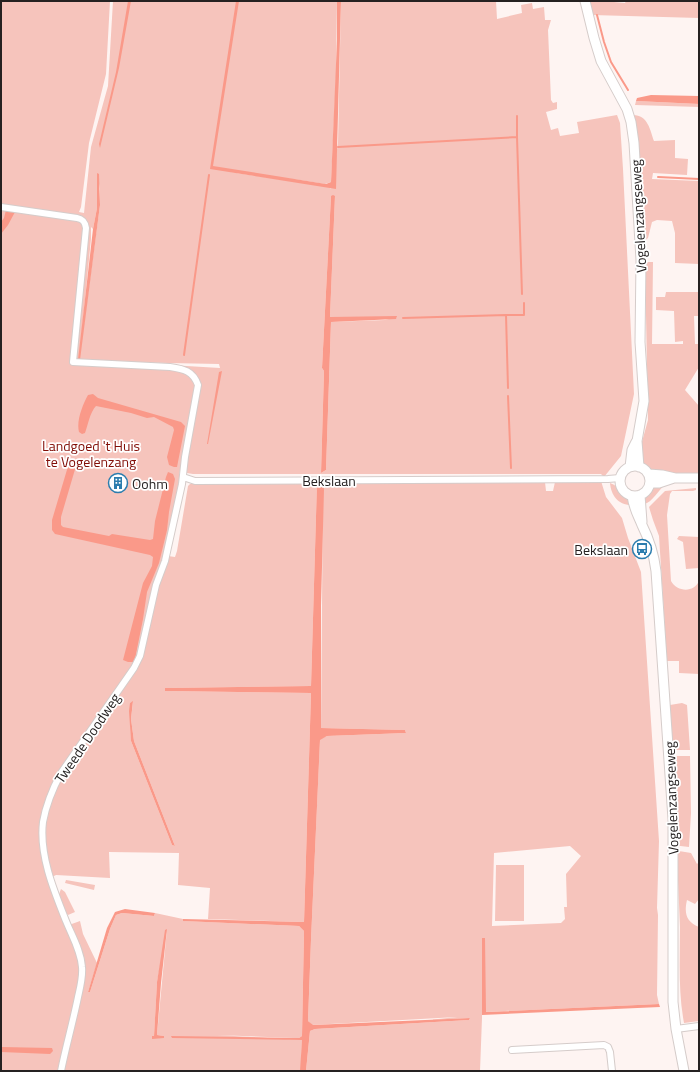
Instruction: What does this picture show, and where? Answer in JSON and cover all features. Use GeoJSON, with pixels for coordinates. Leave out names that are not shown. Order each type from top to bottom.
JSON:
{"type":"FeatureCollection","features":[{"type":"Feature","properties":{"kind":"main road","name":"Vogelenzangseweg"},"geometry":{"type":"LineString","coordinates":[[584,1],[601,61],[627,109],[631,122],[634,143],[641,260],[640,342],[644,401],[637,441],[632,450],[634,467]]}},
{"type":"Feature","properties":{"kind":"main road"},"geometry":{"type":"LineString","coordinates":[[634,467],[646,470],[649,479],[646,492],[636,496],[626,493],[622,488],[620,478],[625,470],[634,467]]}},
{"type":"Feature","properties":{"kind":"main road"},"geometry":{"type":"LineString","coordinates":[[649,479],[659,483],[675,478],[699,478]]}},
{"type":"Feature","properties":{"kind":"main road","name":"Vogelenzangseweg"},"geometry":{"type":"LineString","coordinates":[[636,496],[634,510],[643,526],[654,556],[656,571],[672,791],[674,846],[672,987],[676,1029],[684,1071]]}},
{"type":"Feature","properties":{"kind":"street","name":"Tweede Doodweg"},"geometry":{"type":"LineString","coordinates":[[1,207],[81,219],[85,223],[86,228],[73,362],[170,367],[182,369],[196,378],[198,385],[182,477],[165,561],[156,585],[140,656],[134,668],[61,773],[55,786],[44,821],[42,837],[46,862],[57,899],[79,954],[82,968],[76,1008],[61,1071]]}},
{"type":"Feature","properties":{"kind":"street","name":"Bekslaan"},"geometry":{"type":"LineString","coordinates":[[182,477],[195,481],[592,480],[620,478]]}},
{"type":"Feature","properties":{"kind":"street"},"geometry":{"type":"LineString","coordinates":[[676,1029],[699,1026]]}},
{"type":"Feature","properties":{"kind":"street"},"geometry":{"type":"LineString","coordinates":[[512,1050],[604,1045],[608,1047],[610,1052],[612,1071]]}},
{"type":"Feature","properties":{"kind":"green space","name":"Landgoed 't Huis te Vogelenzang"},"geometry":{"type":"Polygon","coordinates":[[[1,1],[110,1],[106,74],[89,143],[81,207],[79,212],[84,213],[91,147],[108,86],[113,1],[337,1],[336,77],[331,182],[325,184],[230,172],[330,187],[331,189],[338,143],[341,1],[496,1],[497,19],[522,13],[521,5],[532,3],[533,9],[544,7],[545,20],[551,20],[548,30],[551,100],[553,103],[557,102],[557,109],[546,112],[551,130],[558,128],[560,136],[579,133],[577,122],[617,115],[620,123],[634,394],[621,456],[604,477],[601,474],[193,474],[187,473],[187,470],[180,470],[178,489],[163,559],[154,583],[136,660],[68,759],[48,799],[41,845],[77,954],[80,973],[59,1071],[1,1071],[1,1]],[[97,173],[97,208],[93,229],[91,227],[79,361],[100,205],[100,189],[97,173]],[[331,196],[322,368],[324,371],[321,473],[326,470],[331,322],[385,320],[397,317],[330,317],[335,196],[331,196]],[[119,362],[220,368],[219,364],[119,362]]]}},
{"type":"Feature","properties":{"kind":"green space"},"geometry":{"type":"Polygon","coordinates":[[[589,1],[613,1],[625,3],[626,1],[699,1],[699,18],[592,15],[589,1]]]}},
{"type":"Feature","properties":{"kind":"green space"},"geometry":{"type":"Polygon","coordinates":[[[636,101],[699,104],[699,107],[635,105],[636,101]]]}},
{"type":"Feature","properties":{"kind":"green space"},"geometry":{"type":"Polygon","coordinates":[[[633,115],[645,120],[650,128],[654,141],[675,140],[675,158],[688,159],[687,175],[653,173],[652,179],[699,181],[699,264],[675,263],[675,233],[672,221],[657,220],[652,222],[648,238],[643,242],[642,188],[633,115]]]}},
{"type":"Feature","properties":{"kind":"green space"},"geometry":{"type":"Polygon","coordinates":[[[645,262],[653,262],[652,344],[683,344],[683,341],[675,342],[674,311],[656,310],[656,297],[665,297],[666,292],[699,292],[699,316],[694,316],[695,344],[699,344],[699,367],[685,390],[699,406],[699,474],[680,474],[652,470],[643,462],[640,449],[648,420],[645,262]]]}},
{"type":"Feature","properties":{"kind":"green space"},"geometry":{"type":"Polygon","coordinates":[[[601,481],[606,497],[622,518],[641,572],[659,841],[657,995],[659,1004],[485,1012],[485,938],[482,938],[482,1018],[480,1071],[306,1071],[310,1031],[315,1029],[469,1020],[470,1018],[428,1020],[457,1017],[312,1025],[308,1021],[320,739],[327,736],[406,733],[405,730],[321,728],[323,482],[545,482],[546,491],[553,491],[555,482],[601,481]],[[570,846],[494,853],[492,926],[561,923],[565,919],[564,907],[567,907],[566,874],[581,856],[570,846]]]}},
{"type":"Feature","properties":{"kind":"green space"},"geometry":{"type":"Polygon","coordinates":[[[228,482],[317,482],[311,686],[165,688],[165,691],[311,693],[304,922],[208,919],[210,888],[178,885],[179,853],[109,852],[110,878],[56,875],[52,877],[44,837],[47,811],[62,774],[139,664],[168,556],[175,557],[177,551],[188,486],[190,484],[228,482]],[[133,702],[130,703],[131,741],[172,845],[175,846],[134,741],[131,719],[133,702]]]}},
{"type":"Feature","properties":{"kind":"green space"},"geometry":{"type":"Polygon","coordinates":[[[610,483],[623,492],[631,505],[626,505],[616,498],[612,492],[610,483]]]}},
{"type":"Feature","properties":{"kind":"green space"},"geometry":{"type":"Polygon","coordinates":[[[666,484],[653,499],[644,504],[646,496],[651,490],[666,484]]]}},
{"type":"Feature","properties":{"kind":"green space"},"geometry":{"type":"Polygon","coordinates":[[[696,488],[696,490],[693,491],[672,491],[670,494],[667,515],[671,581],[677,587],[685,590],[693,588],[699,581],[699,674],[679,673],[679,661],[665,661],[666,646],[659,536],[649,507],[665,491],[696,488]]]}},
{"type":"Feature","properties":{"kind":"green space"},"geometry":{"type":"Polygon","coordinates":[[[679,536],[699,537],[699,568],[686,569],[683,542],[677,539],[679,536]]]}},
{"type":"Feature","properties":{"kind":"green space"},"geometry":{"type":"Polygon","coordinates":[[[682,703],[687,705],[690,750],[667,750],[670,705],[682,703]]]}},
{"type":"Feature","properties":{"kind":"green space"},"geometry":{"type":"Polygon","coordinates":[[[667,756],[690,756],[691,813],[689,847],[672,845],[667,756]]]}},
{"type":"Feature","properties":{"kind":"green space"},"geometry":{"type":"Polygon","coordinates":[[[679,851],[691,853],[697,864],[699,862],[699,899],[695,904],[687,900],[686,913],[689,920],[699,927],[699,1021],[684,1023],[680,987],[680,927],[677,856],[679,851]]]}},
{"type":"Feature","properties":{"kind":"green space"},"geometry":{"type":"Polygon","coordinates":[[[496,865],[524,865],[524,921],[495,921],[496,865]]]}},
{"type":"Feature","properties":{"kind":"green space"},"geometry":{"type":"Polygon","coordinates":[[[66,880],[95,885],[94,890],[65,883],[66,880]]]}},
{"type":"Feature","properties":{"kind":"green space"},"geometry":{"type":"Polygon","coordinates":[[[61,889],[65,892],[75,912],[68,915],[63,910],[58,897],[61,889]]]}},
{"type":"Feature","properties":{"kind":"green space"},"geometry":{"type":"Polygon","coordinates":[[[122,913],[154,916],[155,913],[183,919],[184,921],[299,926],[304,931],[302,1036],[295,1038],[216,1035],[302,1040],[301,1071],[62,1071],[84,974],[69,925],[80,921],[83,934],[97,963],[88,992],[90,992],[110,929],[116,915],[122,913]],[[167,929],[157,982],[154,1037],[164,1036],[157,1035],[167,929]]]}},
{"type":"Feature","properties":{"kind":"shaded area"},"geometry":{"type":"Polygon","coordinates":[[[128,1],[131,1],[119,68],[100,148],[99,144],[116,72],[128,1]]]}},
{"type":"Feature","properties":{"kind":"shaded area"},"geometry":{"type":"Polygon","coordinates":[[[236,1],[239,1],[213,166],[326,184],[331,182],[337,40],[337,1],[341,1],[336,189],[210,169],[236,1]]]}},
{"type":"Feature","properties":{"kind":"shaded area"},"geometry":{"type":"Polygon","coordinates":[[[651,95],[699,96],[699,104],[636,101],[637,98],[651,95]]]}},
{"type":"Feature","properties":{"kind":"shaded area"},"geometry":{"type":"Polygon","coordinates":[[[97,173],[99,174],[100,205],[80,360],[78,360],[93,229],[97,208],[97,173]]]}},
{"type":"Feature","properties":{"kind":"shaded area"},"geometry":{"type":"Polygon","coordinates":[[[331,196],[335,196],[330,317],[397,316],[396,319],[331,322],[326,470],[321,473],[324,371],[322,368],[331,196]]]}},
{"type":"Feature","properties":{"kind":"shaded area"},"geometry":{"type":"Polygon","coordinates":[[[6,210],[15,212],[1,234],[1,222],[4,218],[6,210]]]}},
{"type":"Feature","properties":{"kind":"shaded area"},"geometry":{"type":"Polygon","coordinates":[[[222,371],[208,444],[207,444],[219,372],[222,371]]]}},
{"type":"Feature","properties":{"kind":"shaded area"},"geometry":{"type":"Polygon","coordinates":[[[93,394],[98,398],[181,422],[185,426],[177,467],[169,465],[167,457],[174,430],[173,427],[154,417],[147,418],[131,413],[96,406],[91,415],[85,433],[82,434],[79,432],[78,423],[82,408],[88,395],[93,394]]]}},
{"type":"Feature","properties":{"kind":"shaded area"},"geometry":{"type":"Polygon","coordinates":[[[69,463],[74,463],[76,466],[61,517],[61,525],[63,527],[109,536],[112,534],[150,540],[153,539],[155,521],[168,472],[173,474],[175,479],[167,530],[159,563],[147,592],[135,659],[133,662],[123,660],[143,583],[152,566],[153,557],[150,555],[55,534],[52,530],[52,520],[69,463]]]}},
{"type":"Feature","properties":{"kind":"shaded area"},"geometry":{"type":"Polygon","coordinates":[[[317,482],[323,482],[324,489],[321,606],[321,728],[405,730],[406,733],[327,736],[320,740],[308,1021],[313,1025],[470,1018],[469,1020],[315,1029],[310,1031],[306,1071],[300,1071],[302,1040],[172,1038],[171,1036],[299,1038],[302,1036],[304,931],[299,926],[183,921],[183,919],[304,922],[311,693],[165,691],[165,688],[311,686],[317,482]]]}},
{"type":"Feature","properties":{"kind":"shaded area"},"geometry":{"type":"Polygon","coordinates":[[[133,701],[131,719],[134,741],[175,846],[172,845],[131,741],[129,711],[130,703],[133,701]]]}},
{"type":"Feature","properties":{"kind":"shaded area"},"geometry":{"type":"Polygon","coordinates":[[[125,909],[155,913],[154,916],[122,913],[116,915],[110,929],[90,992],[88,992],[107,928],[115,912],[125,909]]]}},
{"type":"Feature","properties":{"kind":"shaded area"},"geometry":{"type":"Polygon","coordinates":[[[167,929],[157,1035],[164,1036],[164,1038],[152,1039],[152,1036],[154,1036],[157,982],[165,930],[167,929]]]}},
{"type":"Feature","properties":{"kind":"shaded area"},"geometry":{"type":"Polygon","coordinates":[[[482,938],[485,938],[486,1012],[659,1004],[660,1007],[482,1015],[482,938]]]}},
{"type":"Feature","properties":{"kind":"shaded area"},"geometry":{"type":"Polygon","coordinates":[[[1,1047],[52,1048],[53,1051],[50,1054],[1,1052],[1,1047]]]}},
{"type":"Feature","properties":{"kind":"waterway"},"geometry":{"type":"LineString","coordinates":[[597,15],[611,62],[628,90]]}},
{"type":"Feature","properties":{"kind":"waterway"},"geometry":{"type":"LineString","coordinates":[[517,116],[517,137]]}},
{"type":"Feature","properties":{"kind":"waterway"},"geometry":{"type":"LineString","coordinates":[[338,147],[517,137],[522,294]]}},
{"type":"Feature","properties":{"kind":"waterway"},"geometry":{"type":"LineString","coordinates":[[184,355],[209,175]]}},
{"type":"Feature","properties":{"kind":"waterway"},"geometry":{"type":"LineString","coordinates":[[658,177],[699,179]]}},
{"type":"Feature","properties":{"kind":"waterway"},"geometry":{"type":"LineString","coordinates":[[508,388],[506,315],[524,315],[524,303]]}},
{"type":"Feature","properties":{"kind":"waterway"},"geometry":{"type":"LineString","coordinates":[[403,318],[506,315]]}},
{"type":"Feature","properties":{"kind":"waterway"},"geometry":{"type":"LineString","coordinates":[[508,396],[511,468]]}},
{"type":"Feature","properties":{"kind":"place","name":"Oohm"},"geometry":{"type":"Point","coordinates":[118,483]}},
{"type":"Feature","properties":{"kind":"place","name":"Bekslaan"},"geometry":{"type":"Point","coordinates":[642,549]}}]}
